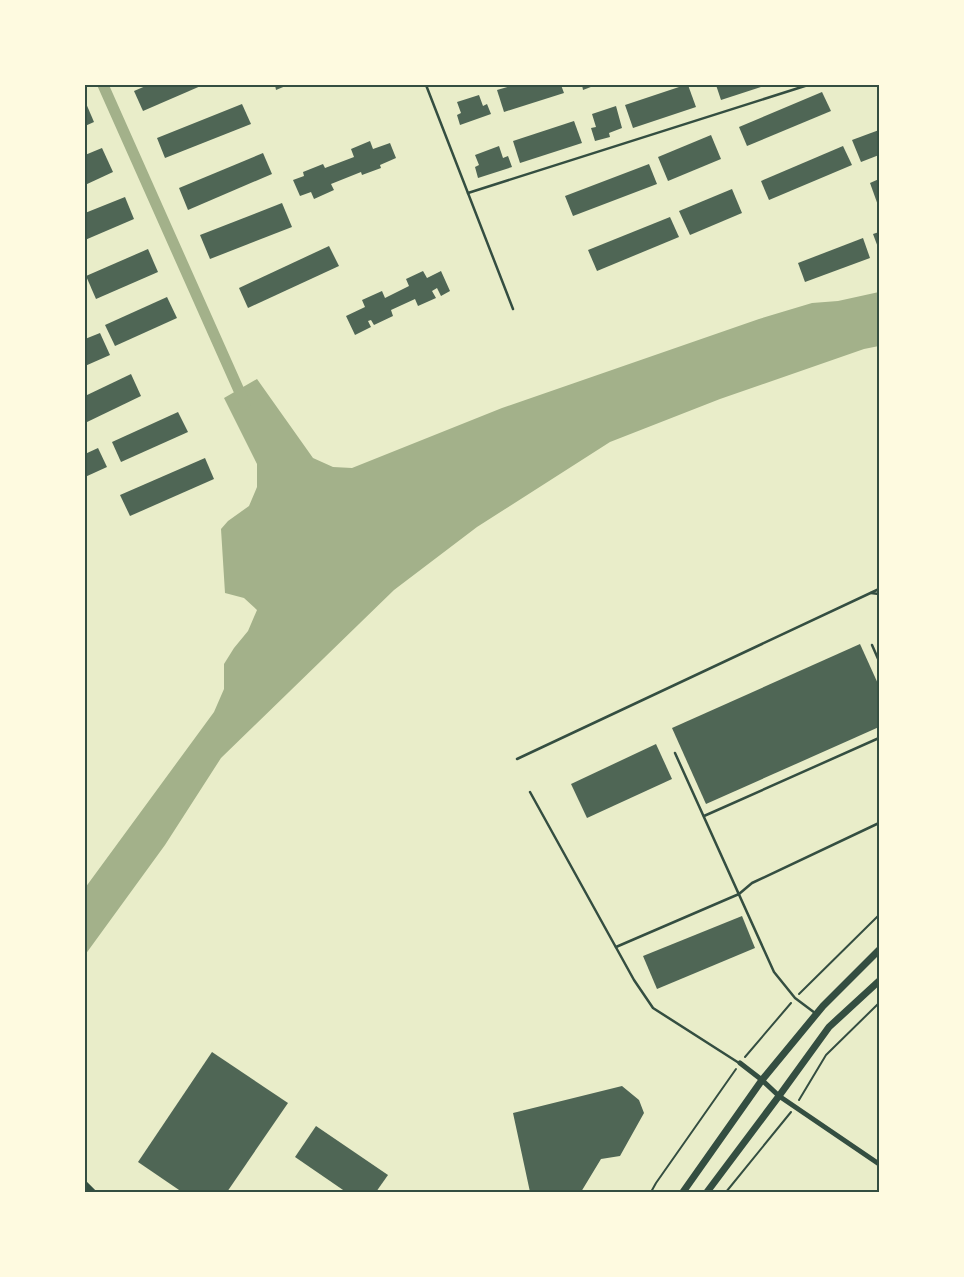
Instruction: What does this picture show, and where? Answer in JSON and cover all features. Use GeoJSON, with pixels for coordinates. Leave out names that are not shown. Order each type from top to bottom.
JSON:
{"type":"FeatureCollection","features":[{"type":"Feature","properties":{"kind":"main road"},"geometry":{"type":"LineString","coordinates":[[683,1192],[762,1080],[823,1006],[879,950]]}},
{"type":"Feature","properties":{"kind":"main road"},"geometry":{"type":"LineString","coordinates":[[707,1192],[829,1027],[879,981]]}},
{"type":"Feature","properties":{"kind":"street"},"geometry":{"type":"LineString","coordinates":[[740,1063],[779,1096],[879,1164]]}},
{"type":"Feature","properties":{"kind":"street"},"geometry":{"type":"LineString","coordinates":[[85,1184],[93,1192]]}},
{"type":"Feature","properties":{"kind":"lane"},"geometry":{"type":"LineString","coordinates":[[426,85],[512,310]]}},
{"type":"Feature","properties":{"kind":"lane"},"geometry":{"type":"LineString","coordinates":[[468,193],[808,85]]}},
{"type":"Feature","properties":{"kind":"lane"},"geometry":{"type":"LineString","coordinates":[[517,760],[879,589]]}},
{"type":"Feature","properties":{"kind":"lane"},"geometry":{"type":"LineString","coordinates":[[870,593],[879,594]]}},
{"type":"Feature","properties":{"kind":"lane"},"geometry":{"type":"LineString","coordinates":[[872,645],[879,661]]}},
{"type":"Feature","properties":{"kind":"lane"},"geometry":{"type":"LineString","coordinates":[[704,816],[879,738]]}},
{"type":"Feature","properties":{"kind":"lane"},"geometry":{"type":"LineString","coordinates":[[675,752],[774,972],[795,998],[816,1014]]}},
{"type":"Feature","properties":{"kind":"lane"},"geometry":{"type":"LineString","coordinates":[[530,792],[634,980],[653,1008],[740,1063]]}},
{"type":"Feature","properties":{"kind":"lane"},"geometry":{"type":"LineString","coordinates":[[616,947],[739,894],[752,883],[879,823]]}},
{"type":"Feature","properties":{"kind":"path"},"geometry":{"type":"LineString","coordinates":[[651,1192],[746,1054],[795,998],[879,915]]}},
{"type":"Feature","properties":{"kind":"path"},"geometry":{"type":"LineString","coordinates":[[726,1192],[795,1107],[826,1055],[879,1003]]}},
{"type":"Feature","properties":{"kind":"shaded area"},"geometry":{"type":"Polygon","coordinates":[[[879,292],[879,346],[864,349],[720,399],[610,442],[477,527],[394,590],[221,758],[165,845],[85,955],[85,888],[214,712],[224,689],[224,664],[248,631],[257,610],[244,598],[225,593],[221,529],[228,521],[249,506],[257,487],[257,464],[224,398],[257,379],[313,458],[333,467],[352,468],[502,408],[759,319],[812,303],[838,301],[879,292]]]}},
{"type":"Feature","properties":{"kind":"building"},"geometry":{"type":"Polygon","coordinates":[[[148,85],[203,85],[143,111],[134,91],[148,85]]]}},
{"type":"Feature","properties":{"kind":"building"},"geometry":{"type":"Polygon","coordinates":[[[275,85],[288,85],[276,90],[275,85]]]}},
{"type":"Feature","properties":{"kind":"building"},"geometry":{"type":"Polygon","coordinates":[[[514,85],[561,85],[564,93],[504,112],[497,90],[514,85]]]}},
{"type":"Feature","properties":{"kind":"building"},"geometry":{"type":"Polygon","coordinates":[[[582,85],[596,85],[583,90],[582,85]]]}},
{"type":"Feature","properties":{"kind":"building"},"geometry":{"type":"Polygon","coordinates":[[[688,85],[696,107],[633,128],[625,105],[688,85]]]}},
{"type":"Feature","properties":{"kind":"building"},"geometry":{"type":"Polygon","coordinates":[[[716,85],[767,85],[721,100],[716,85]]]}},
{"type":"Feature","properties":{"kind":"building"},"geometry":{"type":"Polygon","coordinates":[[[822,92],[831,111],[747,146],[739,127],[822,92]]]}},
{"type":"Feature","properties":{"kind":"building"},"geometry":{"type":"Polygon","coordinates":[[[479,95],[483,106],[487,104],[491,114],[460,125],[457,115],[461,113],[457,102],[479,95]]]}},
{"type":"Feature","properties":{"kind":"building"},"geometry":{"type":"Polygon","coordinates":[[[85,101],[94,122],[85,126],[85,101]]]}},
{"type":"Feature","properties":{"kind":"building"},"geometry":{"type":"Polygon","coordinates":[[[242,104],[251,124],[165,158],[157,138],[242,104]]]}},
{"type":"Feature","properties":{"kind":"building"},"geometry":{"type":"Polygon","coordinates":[[[616,106],[622,128],[609,133],[610,137],[595,141],[591,128],[596,127],[592,114],[616,106]]]}},
{"type":"Feature","properties":{"kind":"building"},"geometry":{"type":"Polygon","coordinates":[[[574,121],[582,143],[520,163],[513,141],[574,121]]]}},
{"type":"Feature","properties":{"kind":"building"},"geometry":{"type":"Polygon","coordinates":[[[879,130],[879,155],[861,162],[852,140],[879,130]]]}},
{"type":"Feature","properties":{"kind":"building"},"geometry":{"type":"Polygon","coordinates":[[[711,135],[721,159],[668,181],[658,157],[711,135]]]}},
{"type":"Feature","properties":{"kind":"building"},"geometry":{"type":"Polygon","coordinates":[[[370,141],[373,149],[390,143],[396,158],[380,165],[381,168],[362,175],[361,172],[331,184],[334,190],[314,199],[311,192],[300,196],[293,180],[304,176],[303,172],[323,164],[325,168],[354,157],[351,149],[370,141]]]}},
{"type":"Feature","properties":{"kind":"building"},"geometry":{"type":"Polygon","coordinates":[[[499,146],[503,158],[508,156],[512,167],[478,178],[475,167],[479,165],[475,155],[499,146]]]}},
{"type":"Feature","properties":{"kind":"building"},"geometry":{"type":"Polygon","coordinates":[[[843,146],[852,165],[769,200],[761,181],[843,146]]]}},
{"type":"Feature","properties":{"kind":"building"},"geometry":{"type":"Polygon","coordinates":[[[102,148],[113,172],[85,185],[85,155],[102,148]]]}},
{"type":"Feature","properties":{"kind":"building"},"geometry":{"type":"Polygon","coordinates":[[[263,153],[272,174],[188,210],[179,188],[263,153]]]}},
{"type":"Feature","properties":{"kind":"building"},"geometry":{"type":"Polygon","coordinates":[[[649,164],[657,184],[573,216],[565,196],[649,164]]]}},
{"type":"Feature","properties":{"kind":"building"},"geometry":{"type":"Polygon","coordinates":[[[879,179],[879,208],[870,183],[879,179]]]}},
{"type":"Feature","properties":{"kind":"building"},"geometry":{"type":"Polygon","coordinates":[[[732,189],[742,213],[690,235],[679,211],[732,189]]]}},
{"type":"Feature","properties":{"kind":"building"},"geometry":{"type":"Polygon","coordinates":[[[125,197],[134,219],[85,240],[85,213],[125,197]]]}},
{"type":"Feature","properties":{"kind":"building"},"geometry":{"type":"Polygon","coordinates":[[[282,203],[292,227],[210,259],[200,235],[282,203]]]}},
{"type":"Feature","properties":{"kind":"building"},"geometry":{"type":"Polygon","coordinates":[[[670,217],[679,237],[597,271],[588,250],[670,217]]]}},
{"type":"Feature","properties":{"kind":"building"},"geometry":{"type":"Polygon","coordinates":[[[879,232],[879,250],[873,234],[879,232]]]}},
{"type":"Feature","properties":{"kind":"building"},"geometry":{"type":"Polygon","coordinates":[[[863,238],[870,258],[805,282],[798,263],[863,238]]]}},
{"type":"Feature","properties":{"kind":"building"},"geometry":{"type":"Polygon","coordinates":[[[329,246],[339,266],[248,308],[239,288],[329,246]]]}},
{"type":"Feature","properties":{"kind":"building"},"geometry":{"type":"Polygon","coordinates":[[[148,249],[158,272],[96,299],[86,276],[148,249]]]}},
{"type":"Feature","properties":{"kind":"building"},"geometry":{"type":"Polygon","coordinates":[[[423,271],[427,278],[441,271],[450,291],[441,296],[437,288],[432,291],[436,298],[418,306],[415,299],[391,310],[393,316],[374,325],[371,320],[368,321],[371,327],[355,335],[346,316],[365,307],[362,300],[382,291],[385,298],[409,286],[406,279],[423,271]]]}},
{"type":"Feature","properties":{"kind":"building"},"geometry":{"type":"Polygon","coordinates":[[[167,297],[177,318],[115,346],[105,325],[167,297]]]}},
{"type":"Feature","properties":{"kind":"building"},"geometry":{"type":"Polygon","coordinates":[[[100,333],[110,355],[85,366],[85,339],[100,333]]]}},
{"type":"Feature","properties":{"kind":"building"},"geometry":{"type":"Polygon","coordinates":[[[131,374],[141,396],[85,423],[85,396],[131,374]]]}},
{"type":"Feature","properties":{"kind":"building"},"geometry":{"type":"Polygon","coordinates":[[[178,412],[188,432],[121,462],[112,442],[178,412]]]}},
{"type":"Feature","properties":{"kind":"building"},"geometry":{"type":"Polygon","coordinates":[[[98,448],[107,467],[85,477],[85,454],[98,448]]]}},
{"type":"Feature","properties":{"kind":"building"},"geometry":{"type":"Polygon","coordinates":[[[205,458],[214,479],[130,516],[120,495],[205,458]]]}},
{"type":"Feature","properties":{"kind":"building"},"geometry":{"type":"Polygon","coordinates":[[[860,644],[879,686],[879,727],[706,804],[672,728],[860,644]]]}},
{"type":"Feature","properties":{"kind":"building"},"geometry":{"type":"Polygon","coordinates":[[[656,744],[672,779],[587,818],[571,784],[656,744]]]}},
{"type":"Feature","properties":{"kind":"building"},"geometry":{"type":"Polygon","coordinates":[[[742,916],[755,948],[657,989],[643,956],[742,916]]]}},
{"type":"Feature","properties":{"kind":"building"},"geometry":{"type":"Polygon","coordinates":[[[212,1052],[288,1103],[227,1192],[182,1192],[138,1162],[212,1052]]]}},
{"type":"Feature","properties":{"kind":"building"},"geometry":{"type":"Polygon","coordinates":[[[622,1086],[639,1100],[644,1113],[620,1156],[601,1159],[581,1192],[530,1192],[513,1113],[622,1086]]]}},
{"type":"Feature","properties":{"kind":"building"},"geometry":{"type":"Polygon","coordinates":[[[316,1126],[388,1175],[376,1192],[346,1192],[295,1157],[316,1126]]]}},
{"type":"Feature","properties":{"kind":"waterway"},"geometry":{"type":"LineString","coordinates":[[103,85],[245,404]]}}]}
